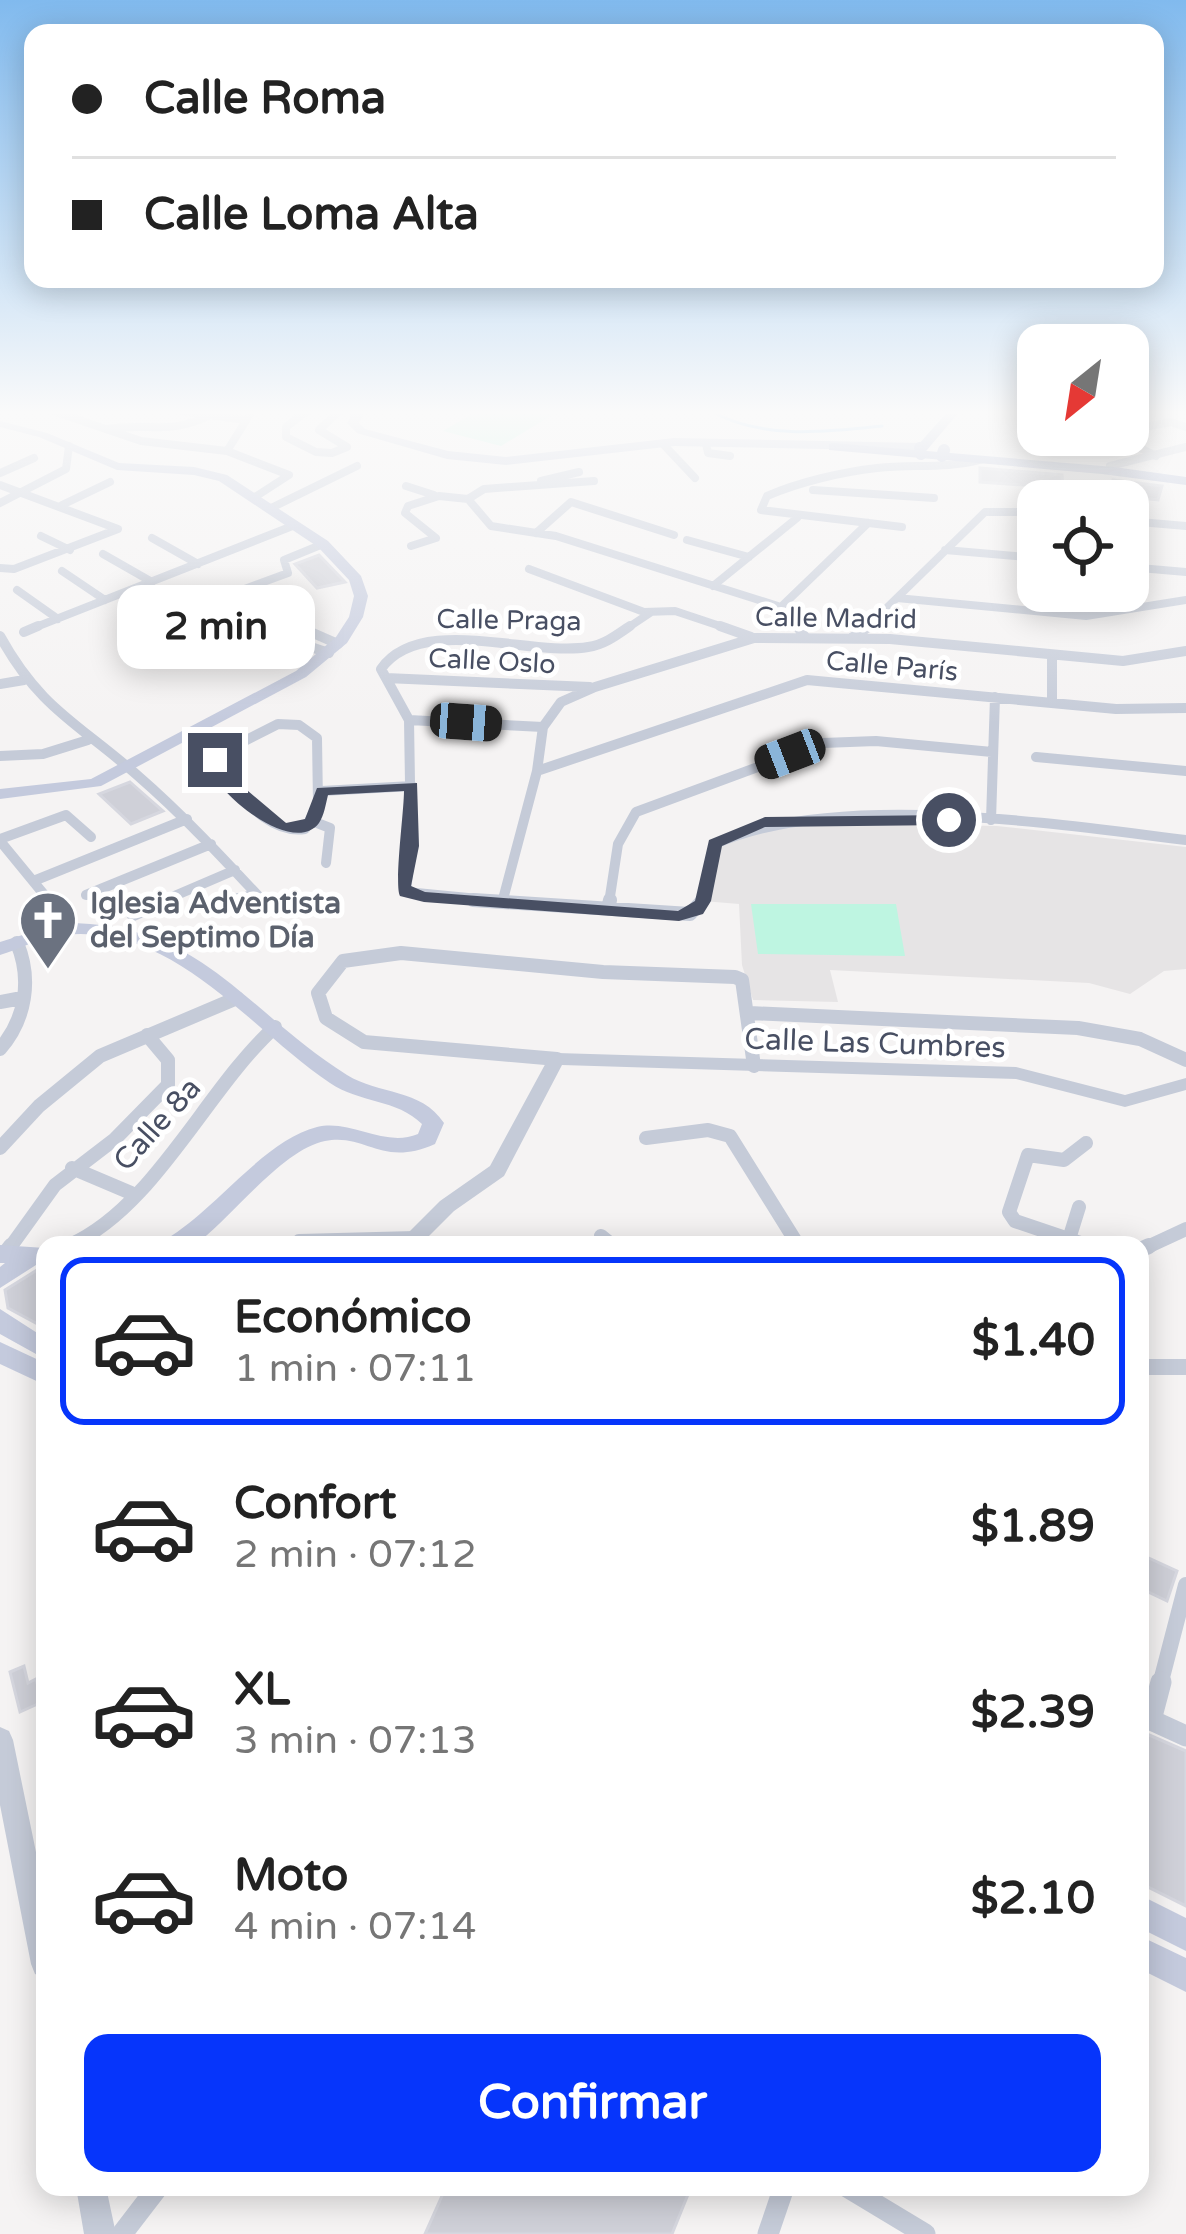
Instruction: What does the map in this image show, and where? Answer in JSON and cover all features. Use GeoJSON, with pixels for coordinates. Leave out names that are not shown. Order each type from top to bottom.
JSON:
{"type":"FeatureCollection","features":[{"type":"Feature","properties":{"kind":"main road"},"geometry":{"type":"LineString","coordinates":[[0,794],[89,786],[301,674],[334,649],[356,617],[362,596],[356,579],[322,544],[282,515]]}},
{"type":"Feature","properties":{"kind":"main road"},"geometry":{"type":"LineString","coordinates":[[9,946],[72,928],[129,932],[181,958],[349,1085],[424,1112],[432,1131],[416,1146],[400,1149],[339,1133],[311,1137],[290,1150],[208,1226],[190,1236]]}},
{"type":"Feature","properties":{"kind":"main road"},"geometry":{"type":"LineString","coordinates":[[2,1262],[36,1256]]}},
{"type":"Feature","properties":{"kind":"main road"},"geometry":{"type":"LineString","coordinates":[[0,1319],[36,1359]]}},
{"type":"Feature","properties":{"kind":"main road"},"geometry":{"type":"LineString","coordinates":[[0,1352],[36,1363]]}},
{"type":"Feature","properties":{"kind":"main road"},"geometry":{"type":"LineString","coordinates":[[0,1364],[36,1364]]}},
{"type":"Feature","properties":{"kind":"main road"},"geometry":{"type":"LineString","coordinates":[[1149,1916],[1186,1935]]}},
{"type":"Feature","properties":{"kind":"main road"},"geometry":{"type":"LineString","coordinates":[[1149,1957],[1186,1976]]}},
{"type":"Feature","properties":{"kind":"street"},"geometry":{"type":"LineString","coordinates":[[0,568],[14,569],[118,529],[85,515]]}},
{"type":"Feature","properties":{"kind":"street"},"geometry":{"type":"LineString","coordinates":[[412,515],[436,538],[412,546]]}},
{"type":"Feature","properties":{"kind":"street"},"geometry":{"type":"LineString","coordinates":[[482,515],[491,526],[539,532],[781,607],[805,637]]}},
{"type":"Feature","properties":{"kind":"street"},"geometry":{"type":"LineString","coordinates":[[539,532],[555,515]]}},
{"type":"Feature","properties":{"kind":"street"},"geometry":{"type":"LineString","coordinates":[[611,515],[674,535]]}},
{"type":"Feature","properties":{"kind":"street"},"geometry":{"type":"LineString","coordinates":[[781,515],[902,527]]}},
{"type":"Feature","properties":{"kind":"street"},"geometry":{"type":"LineString","coordinates":[[853,637],[871,626],[979,515]]}},
{"type":"Feature","properties":{"kind":"street"},"geometry":{"type":"LineString","coordinates":[[713,586],[797,518]]}},
{"type":"Feature","properties":{"kind":"street"},"geometry":{"type":"LineString","coordinates":[[1149,522],[1186,526]]}},
{"type":"Feature","properties":{"kind":"street"},"geometry":{"type":"LineString","coordinates":[[781,607],[868,523]]}},
{"type":"Feature","properties":{"kind":"street"},"geometry":{"type":"LineString","coordinates":[[24,632],[296,525]]}},
{"type":"Feature","properties":{"kind":"street"},"geometry":{"type":"LineString","coordinates":[[41,536],[70,550]]}},
{"type":"Feature","properties":{"kind":"street"},"geometry":{"type":"LineString","coordinates":[[152,538],[198,564]]}},
{"type":"Feature","properties":{"kind":"street"},"geometry":{"type":"LineString","coordinates":[[687,539],[749,556]]}},
{"type":"Feature","properties":{"kind":"street"},"geometry":{"type":"LineString","coordinates":[[223,597],[288,573],[286,558],[322,544]]}},
{"type":"Feature","properties":{"kind":"street"},"geometry":{"type":"LineString","coordinates":[[945,550],[1017,556]]}},
{"type":"Feature","properties":{"kind":"street"},"geometry":{"type":"LineString","coordinates":[[103,554],[152,582]]}},
{"type":"Feature","properties":{"kind":"street"},"geometry":{"type":"LineString","coordinates":[[1149,568],[1186,572]]}},
{"type":"Feature","properties":{"kind":"street"},"geometry":{"type":"LineString","coordinates":[[529,569],[650,613],[683,613],[754,638]]}},
{"type":"Feature","properties":{"kind":"street"},"geometry":{"type":"LineString","coordinates":[[62,571],[105,600]]}},
{"type":"Feature","properties":{"kind":"street"},"geometry":{"type":"LineString","coordinates":[[17,590],[58,619]]}},
{"type":"Feature","properties":{"kind":"street"},"geometry":{"type":"LineString","coordinates":[[897,598],[1086,616],[1186,600]]}},
{"type":"Feature","properties":{"kind":"street"},"geometry":{"type":"LineString","coordinates":[[264,611],[334,649]]}},
{"type":"Feature","properties":{"kind":"street","name":"Calle Praga"},"geometry":{"type":"LineString","coordinates":[[386,678],[380,669],[387,655],[414,642],[586,648],[650,613]]}},
{"type":"Feature","properties":{"kind":"street"},"geometry":{"type":"LineString","coordinates":[[228,614],[251,629],[334,649]]}},
{"type":"Feature","properties":{"kind":"street"},"geometry":{"type":"LineString","coordinates":[[871,626],[890,639]]}},
{"type":"Feature","properties":{"kind":"street"},"geometry":{"type":"LineString","coordinates":[[0,636],[25,680],[88,740],[129,767],[187,820],[259,897],[224,906]]}},
{"type":"Feature","properties":{"kind":"street","name":"Calle Madrid"},"geometry":{"type":"LineString","coordinates":[[543,727],[561,703],[595,687],[754,638],[890,639],[1123,661],[1186,651]]}},
{"type":"Feature","properties":{"kind":"street"},"geometry":{"type":"LineString","coordinates":[[1052,656],[1052,702]]}},
{"type":"Feature","properties":{"kind":"street"},"geometry":{"type":"LineString","coordinates":[[386,678],[409,720],[411,846],[403,886],[406,892],[424,897],[690,914],[703,901],[715,844],[765,822],[991,820],[1186,840]]}},
{"type":"Feature","properties":{"kind":"street","name":"Calle Oslo"},"geometry":{"type":"LineString","coordinates":[[386,678],[595,687]]}},
{"type":"Feature","properties":{"kind":"street"},"geometry":{"type":"LineString","coordinates":[[0,684],[25,680]]}},
{"type":"Feature","properties":{"kind":"street","name":"Calle París"},"geometry":{"type":"LineString","coordinates":[[537,771],[807,680],[1116,709],[1186,708]]}},
{"type":"Feature","properties":{"kind":"street"},"geometry":{"type":"LineString","coordinates":[[991,820],[995,697]]}},
{"type":"Feature","properties":{"kind":"street"},"geometry":{"type":"LineString","coordinates":[[409,720],[543,727],[537,771],[502,903]]}},
{"type":"Feature","properties":{"kind":"street"},"geometry":{"type":"LineString","coordinates":[[278,724],[299,725],[316,737],[322,791],[312,821],[295,829],[275,825],[215,770],[215,760],[278,724]]}},
{"type":"Feature","properties":{"kind":"street"},"geometry":{"type":"LineString","coordinates":[[0,757],[54,752],[88,740]]}},
{"type":"Feature","properties":{"kind":"street"},"geometry":{"type":"LineString","coordinates":[[608,909],[625,821],[648,807],[823,743],[876,741],[992,752]]}},
{"type":"Feature","properties":{"kind":"street"},"geometry":{"type":"LineString","coordinates":[[1036,757],[1186,771]]}},
{"type":"Feature","properties":{"kind":"street"},"geometry":{"type":"LineString","coordinates":[[322,791],[412,786]]}},
{"type":"Feature","properties":{"kind":"street"},"geometry":{"type":"LineString","coordinates":[[55,908],[0,840],[66,815],[91,837]]}},
{"type":"Feature","properties":{"kind":"street"},"geometry":{"type":"LineString","coordinates":[[36,880],[187,820]]}},
{"type":"Feature","properties":{"kind":"street"},"geometry":{"type":"LineString","coordinates":[[312,821],[330,828],[326,863]]}},
{"type":"Feature","properties":{"kind":"street"},"geometry":{"type":"LineString","coordinates":[[86,896],[212,844]]}},
{"type":"Feature","properties":{"kind":"street"},"geometry":{"type":"LineString","coordinates":[[133,914],[235,871]]}},
{"type":"Feature","properties":{"kind":"street"},"geometry":{"type":"LineString","coordinates":[[0,1048],[16,1032],[25,978],[9,946]]}},
{"type":"Feature","properties":{"kind":"street"},"geometry":{"type":"LineString","coordinates":[[427,1236],[448,1206],[497,1171],[557,1058],[364,1042],[343,1033],[322,1013],[318,993],[343,961],[401,953],[603,971],[735,976],[742,980],[750,1013],[754,1066]]}},
{"type":"Feature","properties":{"kind":"street"},"geometry":{"type":"LineString","coordinates":[[0,1002],[22,998]]}},
{"type":"Feature","properties":{"kind":"street"},"geometry":{"type":"LineString","coordinates":[[0,1148],[87,1065],[237,998]]}},
{"type":"Feature","properties":{"kind":"street"},"geometry":{"type":"LineString","coordinates":[[750,1013],[1078,1028],[1140,1039],[1183,1055]]}},
{"type":"Feature","properties":{"kind":"street","name":"Calle 8a"},"geometry":{"type":"LineString","coordinates":[[90,1236],[101,1231],[130,1193],[191,1130],[254,1046],[275,1027]]}},
{"type":"Feature","properties":{"kind":"street"},"geometry":{"type":"LineString","coordinates":[[2,1262],[55,1185],[115,1138],[168,1085],[168,1060],[147,1035]]}},
{"type":"Feature","properties":{"kind":"street","name":"Calle Las Cumbres"},"geometry":{"type":"LineString","coordinates":[[557,1058],[1016,1073],[1125,1100],[1186,1084]]}},
{"type":"Feature","properties":{"kind":"street"},"geometry":{"type":"LineString","coordinates":[[646,1138],[708,1130],[730,1136],[792,1236]]}},
{"type":"Feature","properties":{"kind":"street"},"geometry":{"type":"LineString","coordinates":[[1061,1236],[1015,1220],[1009,1212],[1028,1155],[1064,1160],[1086,1143]]}},
{"type":"Feature","properties":{"kind":"street"},"geometry":{"type":"LineString","coordinates":[[72,1168],[130,1193]]}},
{"type":"Feature","properties":{"kind":"street"},"geometry":{"type":"LineString","coordinates":[[1078,1236],[1079,1207]]}},
{"type":"Feature","properties":{"kind":"street"},"geometry":{"type":"LineString","coordinates":[[1149,1246],[1186,1229]]}},
{"type":"Feature","properties":{"kind":"street"},"geometry":{"type":"LineString","coordinates":[[1149,1367],[1186,1367]]}},
{"type":"Feature","properties":{"kind":"street"},"geometry":{"type":"LineString","coordinates":[[1149,1707],[1186,1585]]}},
{"type":"Feature","properties":{"kind":"street"},"geometry":{"type":"LineString","coordinates":[[1149,1718],[1186,1736]]}},
{"type":"Feature","properties":{"kind":"street"},"geometry":{"type":"LineString","coordinates":[[0,1740],[36,1919]]}},
{"type":"Feature","properties":{"kind":"street"},"geometry":{"type":"LineString","coordinates":[[93,2196],[100,2234]]}},
{"type":"Feature","properties":{"kind":"street"},"geometry":{"type":"LineString","coordinates":[[122,2234],[151,2196]]}},
{"type":"Feature","properties":{"kind":"street"},"geometry":{"type":"LineString","coordinates":[[768,2234],[781,2196]]}},
{"type":"Feature","properties":{"kind":"street"},"geometry":{"type":"LineString","coordinates":[[862,2196],[925,2234]]}},
{"type":"Feature","properties":{"kind":"shaded area"},"geometry":{"type":"Polygon","coordinates":[[[765,822],[997,826],[1186,847],[1186,969],[1164,971],[1130,994],[1089,983],[830,970],[838,1002],[753,1000],[742,965],[739,904],[703,901],[709,858],[725,835],[765,822]]]}},
{"type":"Feature","properties":{"kind":"green space"},"geometry":{"type":"Polygon","coordinates":[[[751,904],[896,904],[905,956],[758,954],[751,904]]]}},
{"type":"Feature","properties":{"kind":"building"},"geometry":{"type":"Polygon","coordinates":[[[319,555],[345,582],[317,588],[295,564],[319,555]]]}},
{"type":"Feature","properties":{"kind":"building"},"geometry":{"type":"Polygon","coordinates":[[[130,782],[163,811],[131,824],[99,794],[130,782]]]}},
{"type":"Feature","properties":{"kind":"building"},"geometry":{"type":"Polygon","coordinates":[[[36,1271],[36,1323],[8,1308],[5,1290],[36,1271]]]}},
{"type":"Feature","properties":{"kind":"building"},"geometry":{"type":"Polygon","coordinates":[[[1149,1558],[1177,1571],[1167,1601],[1149,1592],[1149,1558]]]}},
{"type":"Feature","properties":{"kind":"building"},"geometry":{"type":"Polygon","coordinates":[[[24,1666],[28,1683],[36,1679],[36,1705],[20,1712],[10,1672],[24,1666]]]}},
{"type":"Feature","properties":{"kind":"building"},"geometry":{"type":"Polygon","coordinates":[[[1149,1735],[1186,1751],[1186,1906],[1149,1888],[1149,1735]]]}},
{"type":"Feature","properties":{"kind":"building"},"geometry":{"type":"Polygon","coordinates":[[[442,2196],[687,2196],[672,2234],[425,2234],[442,2196]]]}},
{"type":"Feature","properties":{"kind":"place","name":"Iglesia Adventista del Septimo Día"},"geometry":{"type":"Point","coordinates":[48,971]}},
{"type":"Feature","properties":{"kind":"route"},"geometry":{"type":"LineString","coordinates":[[215,760],[215,770],[275,825],[286,828],[312,821],[322,791],[412,786],[411,846],[403,886],[406,892],[424,897],[679,916],[697,910],[703,901],[715,844],[746,827],[765,822],[949,820]]}}]}
